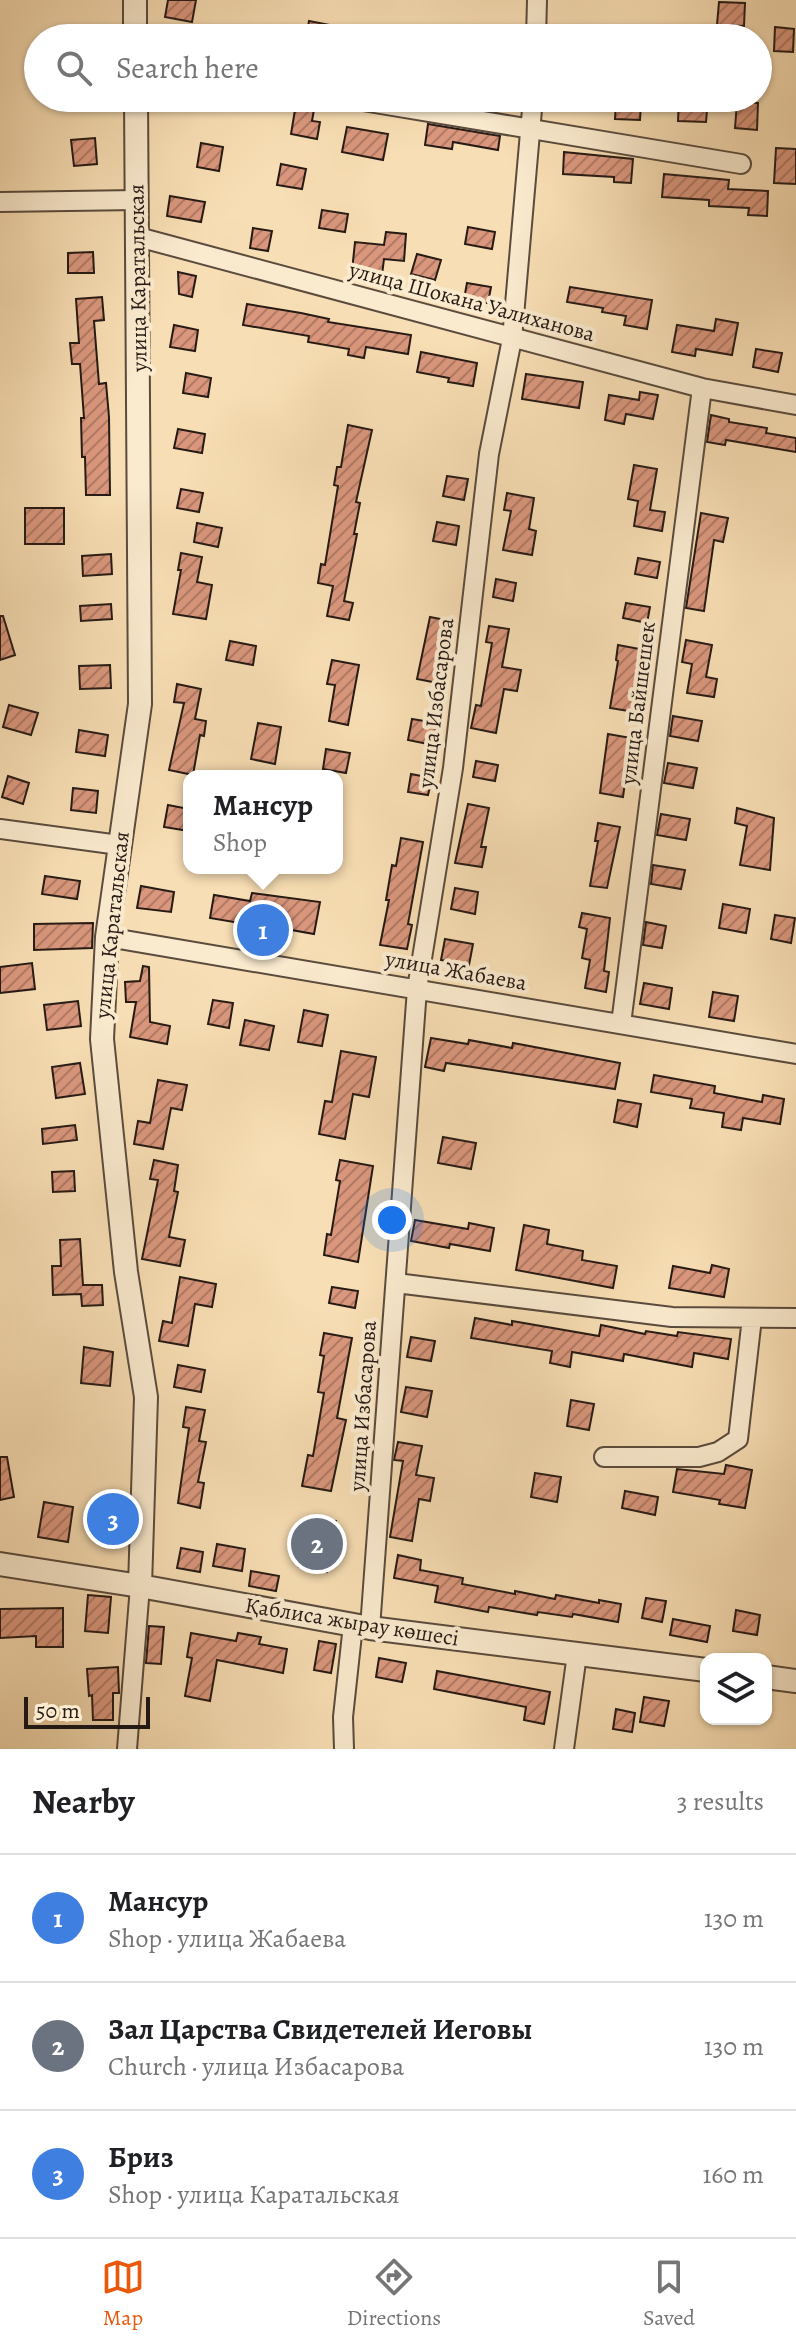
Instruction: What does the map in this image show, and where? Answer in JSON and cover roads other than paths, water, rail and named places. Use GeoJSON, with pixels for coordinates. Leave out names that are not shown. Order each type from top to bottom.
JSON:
{"type":"FeatureCollection","features":[{"type":"Feature","properties":{"kind":"street"},"geometry":{"type":"LineString","coordinates":[[135,0],[135,24]]}},
{"type":"Feature","properties":{"kind":"street"},"geometry":{"type":"LineString","coordinates":[[536,24],[537,0]]}},
{"type":"Feature","properties":{"kind":"street","name":"улица Каратальская"},"geometry":{"type":"LineString","coordinates":[[127,1749],[140,1586],[146,1397],[126,1272],[102,1039],[107,937],[140,704],[136,112]]}},
{"type":"Feature","properties":{"kind":"street"},"geometry":{"type":"LineString","coordinates":[[427,112],[741,164]]}},
{"type":"Feature","properties":{"kind":"street","name":"улица Избасарова"},"geometry":{"type":"LineString","coordinates":[[344,1749],[343,1717],[362,1627],[396,1283],[417,989],[453,768],[489,454],[512,339],[533,112]]}},
{"type":"Feature","properties":{"kind":"street"},"geometry":{"type":"LineString","coordinates":[[0,202],[137,200]]}},
{"type":"Feature","properties":{"kind":"street","name":"улица Шокана Уалиханова"},"geometry":{"type":"LineString","coordinates":[[138,237],[702,388],[796,405]]}},
{"type":"Feature","properties":{"kind":"street","name":"улица Байшешек"},"geometry":{"type":"LineString","coordinates":[[621,1024],[702,388]]}},
{"type":"Feature","properties":{"kind":"street"},"geometry":{"type":"LineString","coordinates":[[0,829],[119,845]]}},
{"type":"Feature","properties":{"kind":"street","name":"улица Жабаева"},"geometry":{"type":"LineString","coordinates":[[107,937],[796,1054]]}},
{"type":"Feature","properties":{"kind":"street"},"geometry":{"type":"LineString","coordinates":[[396,1283],[672,1317],[796,1318]]}},
{"type":"Feature","properties":{"kind":"street"},"geometry":{"type":"LineString","coordinates":[[604,1457],[699,1457],[718,1452],[738,1439],[752,1318]]}},
{"type":"Feature","properties":{"kind":"street","name":"Қаблиса жырау көшесі"},"geometry":{"type":"LineString","coordinates":[[0,1564],[362,1627],[700,1669]]}},
{"type":"Feature","properties":{"kind":"street"},"geometry":{"type":"LineString","coordinates":[[564,1749],[577,1654]]}},
{"type":"Feature","properties":{"kind":"street"},"geometry":{"type":"LineString","coordinates":[[772,1678],[796,1681]]}},
{"type":"Feature","properties":{"kind":"place","name":"Мансур"},"geometry":{"type":"Point","coordinates":[263,930]}},
{"type":"Feature","properties":{"kind":"place","name":"Бриз"},"geometry":{"type":"Point","coordinates":[113,1519]}},
{"type":"Feature","properties":{"kind":"place","name":"Зал Царства Свидетелей Иеговы"},"geometry":{"type":"Point","coordinates":[317,1544]}}]}
